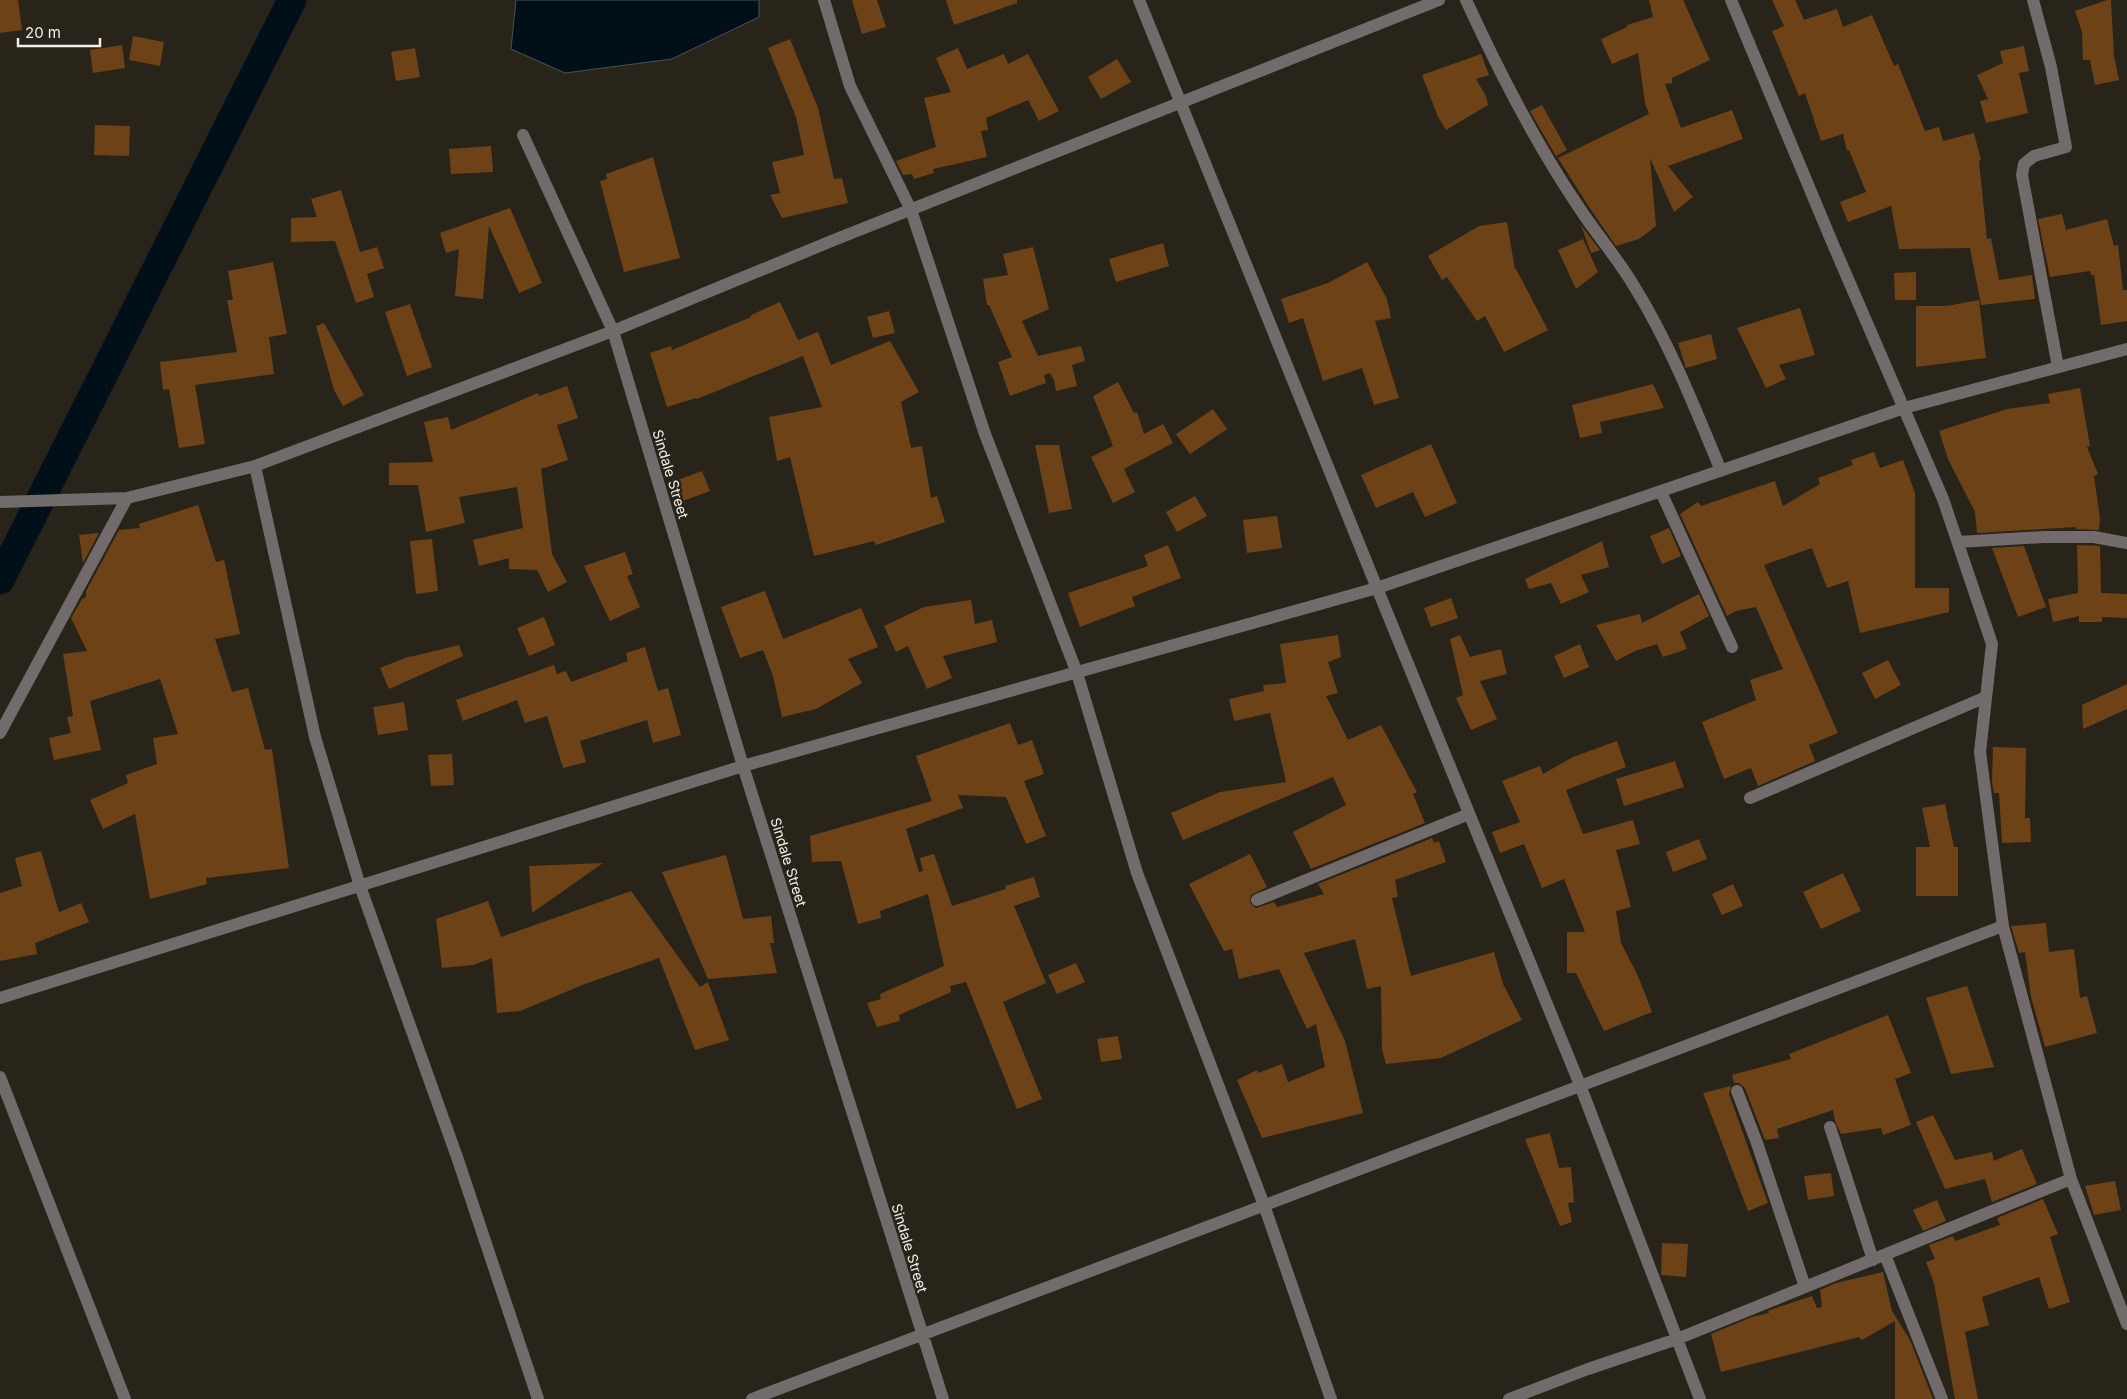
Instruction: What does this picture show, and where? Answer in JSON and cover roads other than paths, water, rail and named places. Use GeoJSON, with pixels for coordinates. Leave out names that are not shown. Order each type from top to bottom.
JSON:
{"type":"FeatureCollection","features":[{"type":"Feature","properties":{"kind":"street"},"geometry":{"type":"LineString","coordinates":[[824,0],[850,86],[911,210],[985,434],[1077,673],[1137,873],[1264,1206],[1331,1399]]}},
{"type":"Feature","properties":{"kind":"street"},"geometry":{"type":"LineString","coordinates":[[1140,0],[1580,1085],[1700,1399]]}},
{"type":"Feature","properties":{"kind":"street"},"geometry":{"type":"LineString","coordinates":[[0,502],[76,498],[127,498],[255,466],[613,331],[1439,0]]}},
{"type":"Feature","properties":{"kind":"street"},"geometry":{"type":"LineString","coordinates":[[1466,0],[1520,112],[1579,208],[1634,286],[1670,350],[1721,471]]}},
{"type":"Feature","properties":{"kind":"street"},"geometry":{"type":"LineString","coordinates":[[1731,0],[1943,499],[1992,644],[1980,752],[2003,926],[2071,1179],[2127,1324]]}},
{"type":"Feature","properties":{"kind":"street"},"geometry":{"type":"LineString","coordinates":[[2033,0],[2051,67],[2066,147],[2034,156],[2024,164],[2022,175],[2058,368]]}},
{"type":"Feature","properties":{"kind":"street","name":"Sindale Street"},"geometry":{"type":"LineString","coordinates":[[523,135],[613,331],[743,766],[943,1399]]}},
{"type":"Feature","properties":{"kind":"street"},"geometry":{"type":"LineString","coordinates":[[0,998],[743,766],[1377,588],[1904,408],[2127,349]]}},
{"type":"Feature","properties":{"kind":"street"},"geometry":{"type":"LineString","coordinates":[[255,466],[315,737],[360,886],[457,1156],[538,1399]]}},
{"type":"Feature","properties":{"kind":"street"},"geometry":{"type":"LineString","coordinates":[[1661,492],[1732,647]]}},
{"type":"Feature","properties":{"kind":"street"},"geometry":{"type":"LineString","coordinates":[[0,733],[127,498]]}},
{"type":"Feature","properties":{"kind":"street"},"geometry":{"type":"LineString","coordinates":[[1958,542],[2043,537],[2094,537],[2127,543]]}},
{"type":"Feature","properties":{"kind":"street"},"geometry":{"type":"LineString","coordinates":[[1750,798],[1986,697]]}},
{"type":"Feature","properties":{"kind":"street"},"geometry":{"type":"LineString","coordinates":[[1257,900],[1469,814]]}},
{"type":"Feature","properties":{"kind":"street"},"geometry":{"type":"LineString","coordinates":[[752,1399],[2003,926]]}},
{"type":"Feature","properties":{"kind":"street"},"geometry":{"type":"LineString","coordinates":[[0,1078],[125,1399]]}},
{"type":"Feature","properties":{"kind":"street"},"geometry":{"type":"LineString","coordinates":[[1737,1091],[1805,1287]]}},
{"type":"Feature","properties":{"kind":"street"},"geometry":{"type":"LineString","coordinates":[[1830,1127],[1879,1257],[1942,1399]]}},
{"type":"Feature","properties":{"kind":"street"},"geometry":{"type":"LineString","coordinates":[[1509,1399],[1588,1368],[1677,1339],[2071,1179]]}},
{"type":"Feature","properties":{"kind":"waterway"},"geometry":{"type":"LineString","coordinates":[[0,580],[292,0]]}}]}
